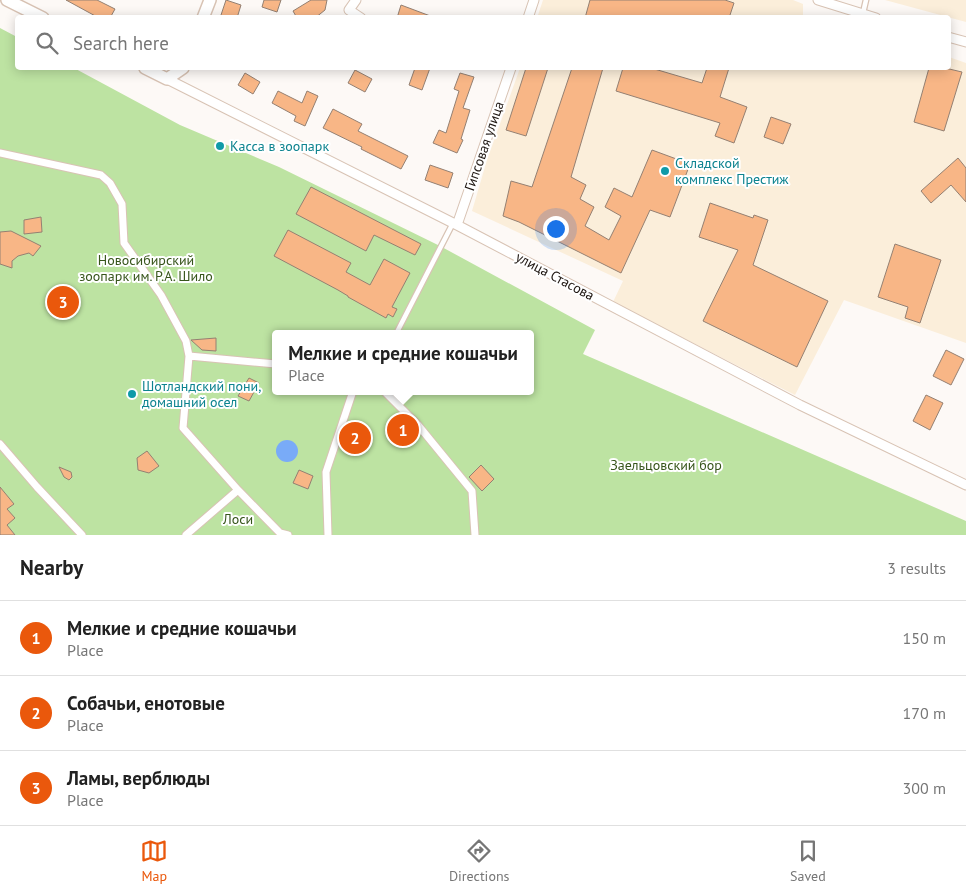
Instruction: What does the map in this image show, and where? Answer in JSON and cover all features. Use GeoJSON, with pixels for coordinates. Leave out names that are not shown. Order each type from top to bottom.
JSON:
{"type":"FeatureCollection","features":[{"type":"Feature","properties":{"kind":"street"},"geometry":{"type":"LineString","coordinates":[[7,0],[37,15]]}},
{"type":"Feature","properties":{"kind":"street"},"geometry":{"type":"LineString","coordinates":[[204,15],[210,0]]}},
{"type":"Feature","properties":{"kind":"street"},"geometry":{"type":"LineString","coordinates":[[356,0],[349,10],[356,15]]}},
{"type":"Feature","properties":{"kind":"street"},"geometry":{"type":"LineString","coordinates":[[529,15],[534,0]]}},
{"type":"Feature","properties":{"kind":"street"},"geometry":{"type":"LineString","coordinates":[[818,0],[866,15]]}},
{"type":"Feature","properties":{"kind":"street"},"geometry":{"type":"LineString","coordinates":[[951,38],[966,42]]}},
{"type":"Feature","properties":{"kind":"street","name":"улица Стасова"},"geometry":{"type":"LineString","coordinates":[[149,70],[455,224],[800,405],[966,485]]}},
{"type":"Feature","properties":{"kind":"street"},"geometry":{"type":"LineString","coordinates":[[167,78],[180,70]]}},
{"type":"Feature","properties":{"kind":"street","name":"Гипсовая улица"},"geometry":{"type":"LineString","coordinates":[[455,224],[510,70]]}},
{"type":"Feature","properties":{"kind":"street"},"geometry":{"type":"LineString","coordinates":[[0,152],[101,175],[110,183],[122,204],[124,243],[161,295],[184,335],[189,356],[183,428],[238,490],[280,533],[288,535]]}},
{"type":"Feature","properties":{"kind":"street"},"geometry":{"type":"LineString","coordinates":[[189,356],[272,364]]}},
{"type":"Feature","properties":{"kind":"street"},"geometry":{"type":"LineString","coordinates":[[328,535],[326,472],[352,395]]}},
{"type":"Feature","properties":{"kind":"street"},"geometry":{"type":"LineString","coordinates":[[388,395],[418,425],[472,491],[476,535]]}},
{"type":"Feature","properties":{"kind":"street"},"geometry":{"type":"LineString","coordinates":[[0,444],[82,535]]}},
{"type":"Feature","properties":{"kind":"street"},"geometry":{"type":"LineString","coordinates":[[186,535],[238,490]]}},
{"type":"Feature","properties":{"kind":"lane"},"geometry":{"type":"LineString","coordinates":[[863,14],[866,0]]}},
{"type":"Feature","properties":{"kind":"lane"},"geometry":{"type":"LineString","coordinates":[[398,330],[455,224]]}},
{"type":"Feature","properties":{"kind":"shaded area"},"geometry":{"type":"Polygon","coordinates":[[[543,0],[793,0],[803,4],[803,15],[538,15],[543,0]]]}},
{"type":"Feature","properties":{"kind":"shaded area"},"geometry":{"type":"Polygon","coordinates":[[[885,0],[966,0],[966,22],[951,18],[951,15],[940,15],[885,0]]]}},
{"type":"Feature","properties":{"kind":"shaded area"},"geometry":{"type":"Polygon","coordinates":[[[951,58],[966,63],[966,343],[844,300],[795,395],[613,302],[623,281],[472,211],[487,160],[519,70],[951,70],[951,58]]]}},
{"type":"Feature","properties":{"kind":"green space","name":"Новосибирский зоопарк им. Р.А. Шило"},"geometry":{"type":"Polygon","coordinates":[[[0,28],[15,36],[15,70],[78,70],[180,125],[279,167],[440,246],[595,330],[583,354],[966,521],[966,535],[0,535],[0,28]]]}},
{"type":"Feature","properties":{"kind":"water"},"geometry":{"type":"Polygon","coordinates":[[[283,440],[291,440],[298,447],[298,455],[291,462],[283,462],[276,455],[276,447],[283,440]]]}},
{"type":"Feature","properties":{"kind":"building"},"geometry":{"type":"Polygon","coordinates":[[[66,0],[97,0],[115,9],[112,15],[94,15],[66,0]]]}},
{"type":"Feature","properties":{"kind":"building"},"geometry":{"type":"Polygon","coordinates":[[[226,0],[241,5],[238,15],[221,15],[226,0]]]}},
{"type":"Feature","properties":{"kind":"building"},"geometry":{"type":"Polygon","coordinates":[[[264,0],[281,0],[277,12],[262,7],[264,0]]]}},
{"type":"Feature","properties":{"kind":"building"},"geometry":{"type":"Polygon","coordinates":[[[311,0],[327,0],[325,10],[319,15],[295,15],[293,11],[311,0]]]}},
{"type":"Feature","properties":{"kind":"building"},"geometry":{"type":"Polygon","coordinates":[[[590,0],[725,0],[734,3],[730,15],[586,15],[590,0]]]}},
{"type":"Feature","properties":{"kind":"building"},"geometry":{"type":"Polygon","coordinates":[[[401,5],[428,15],[398,15],[401,5]]]}},
{"type":"Feature","properties":{"kind":"building"},"geometry":{"type":"Polygon","coordinates":[[[951,69],[962,72],[944,131],[914,122],[928,70],[951,69]]]}},
{"type":"Feature","properties":{"kind":"building"},"geometry":{"type":"Polygon","coordinates":[[[355,70],[372,79],[365,92],[348,83],[355,70]]]}},
{"type":"Feature","properties":{"kind":"building"},"geometry":{"type":"Polygon","coordinates":[[[414,70],[429,70],[422,90],[409,85],[414,70]]]}},
{"type":"Feature","properties":{"kind":"building"},"geometry":{"type":"Polygon","coordinates":[[[525,70],[547,70],[526,136],[506,130],[525,70]]]}},
{"type":"Feature","properties":{"kind":"building","name":"Складской комплекс Престиж"},"geometry":{"type":"Polygon","coordinates":[[[571,70],[602,70],[571,177],[586,185],[580,199],[594,207],[585,226],[609,240],[621,216],[605,207],[614,188],[632,197],[652,150],[690,164],[670,217],[650,210],[621,273],[519,222],[503,216],[511,181],[532,187],[571,70]]]}},
{"type":"Feature","properties":{"kind":"building"},"geometry":{"type":"Polygon","coordinates":[[[622,70],[658,70],[702,83],[706,70],[728,70],[720,97],[747,107],[734,143],[715,136],[720,123],[616,91],[622,70]]]}},
{"type":"Feature","properties":{"kind":"building"},"geometry":{"type":"Polygon","coordinates":[[[245,73],[260,82],[253,94],[238,85],[245,73]]]}},
{"type":"Feature","properties":{"kind":"building"},"geometry":{"type":"Polygon","coordinates":[[[460,73],[474,77],[463,108],[470,110],[461,139],[463,140],[457,153],[433,143],[439,130],[446,133],[459,91],[454,89],[460,73]]]}},
{"type":"Feature","properties":{"kind":"building"},"geometry":{"type":"Polygon","coordinates":[[[278,91],[302,103],[307,91],[318,96],[305,126],[294,121],[296,116],[272,103],[278,91]]]}},
{"type":"Feature","properties":{"kind":"building"},"geometry":{"type":"Polygon","coordinates":[[[333,109],[362,124],[358,131],[408,156],[401,169],[323,128],[333,109]]]}},
{"type":"Feature","properties":{"kind":"building"},"geometry":{"type":"Polygon","coordinates":[[[771,117],[791,124],[783,144],[764,137],[771,117]]]}},
{"type":"Feature","properties":{"kind":"building"},"geometry":{"type":"Polygon","coordinates":[[[958,158],[966,168],[966,202],[951,185],[931,203],[921,191],[958,158]]]}},
{"type":"Feature","properties":{"kind":"building"},"geometry":{"type":"Polygon","coordinates":[[[430,165],[453,173],[448,188],[425,180],[430,165]]]}},
{"type":"Feature","properties":{"kind":"building"},"geometry":{"type":"Polygon","coordinates":[[[311,187],[421,244],[415,255],[374,235],[366,251],[296,214],[311,187]]]}},
{"type":"Feature","properties":{"kind":"building"},"geometry":{"type":"Polygon","coordinates":[[[710,203],[753,218],[754,215],[768,220],[753,265],[828,301],[797,367],[703,321],[738,250],[699,237],[710,203]]]}},
{"type":"Feature","properties":{"kind":"building"},"geometry":{"type":"Polygon","coordinates":[[[41,217],[42,232],[24,234],[24,220],[41,217]]]}},
{"type":"Feature","properties":{"kind":"building"},"geometry":{"type":"Polygon","coordinates":[[[288,230],[351,263],[346,272],[370,285],[384,259],[410,273],[392,307],[397,309],[393,317],[388,314],[386,318],[274,256],[288,230]]]}},
{"type":"Feature","properties":{"kind":"building"},"geometry":{"type":"Polygon","coordinates":[[[11,231],[41,246],[33,256],[29,253],[18,256],[12,261],[12,268],[0,264],[0,232],[11,231]]]}},
{"type":"Feature","properties":{"kind":"building"},"geometry":{"type":"Polygon","coordinates":[[[895,244],[941,260],[920,323],[905,318],[908,307],[878,297],[895,244]]]}},
{"type":"Feature","properties":{"kind":"building"},"geometry":{"type":"Polygon","coordinates":[[[216,338],[216,351],[202,350],[191,340],[216,338]]]}},
{"type":"Feature","properties":{"kind":"building"},"geometry":{"type":"Polygon","coordinates":[[[946,350],[964,359],[951,385],[933,376],[946,350]]]}},
{"type":"Feature","properties":{"kind":"building"},"geometry":{"type":"Polygon","coordinates":[[[249,378],[259,383],[249,401],[238,396],[249,378]]]}},
{"type":"Feature","properties":{"kind":"building"},"geometry":{"type":"Polygon","coordinates":[[[926,395],[943,403],[930,430],[913,421],[926,395]]]}},
{"type":"Feature","properties":{"kind":"building"},"geometry":{"type":"Polygon","coordinates":[[[147,451],[159,466],[149,473],[138,470],[137,458],[147,451]]]}},
{"type":"Feature","properties":{"kind":"building"},"geometry":{"type":"Polygon","coordinates":[[[481,465],[494,479],[482,491],[469,477],[481,465]]]}},
{"type":"Feature","properties":{"kind":"building"},"geometry":{"type":"Polygon","coordinates":[[[59,467],[71,472],[72,477],[69,480],[64,477],[59,467]]]}},
{"type":"Feature","properties":{"kind":"building"},"geometry":{"type":"Polygon","coordinates":[[[299,470],[313,476],[308,489],[293,483],[299,470]]]}},
{"type":"Feature","properties":{"kind":"building"},"geometry":{"type":"Polygon","coordinates":[[[0,487],[14,504],[7,509],[15,518],[7,525],[15,535],[0,535],[0,487]]]}},
{"type":"Feature","properties":{"kind":"place","name":"Касса в зоопарк"},"geometry":{"type":"Point","coordinates":[220,146]}},
{"type":"Feature","properties":{"kind":"place","name":"Складской комплекс Престиж"},"geometry":{"type":"Point","coordinates":[665,171]}},
{"type":"Feature","properties":{"kind":"place","name":"Ламы, верблюды"},"geometry":{"type":"Point","coordinates":[63,302]}},
{"type":"Feature","properties":{"kind":"place","name":"Шотландский пони, домашний осел"},"geometry":{"type":"Point","coordinates":[132,394]}},
{"type":"Feature","properties":{"kind":"place","name":"Мелкие и средние кошачьи"},"geometry":{"type":"Point","coordinates":[403,430]}},
{"type":"Feature","properties":{"kind":"place","name":"Собачьи, енотовые"},"geometry":{"type":"Point","coordinates":[355,438]}},
{"type":"Feature","properties":{"kind":"park label","name":"Заельцовский бор"},"geometry":{"type":"Point","coordinates":[666,465]}},
{"type":"Feature","properties":{"kind":"park label","name":"Лоси"},"geometry":{"type":"Point","coordinates":[238,519]}}]}
